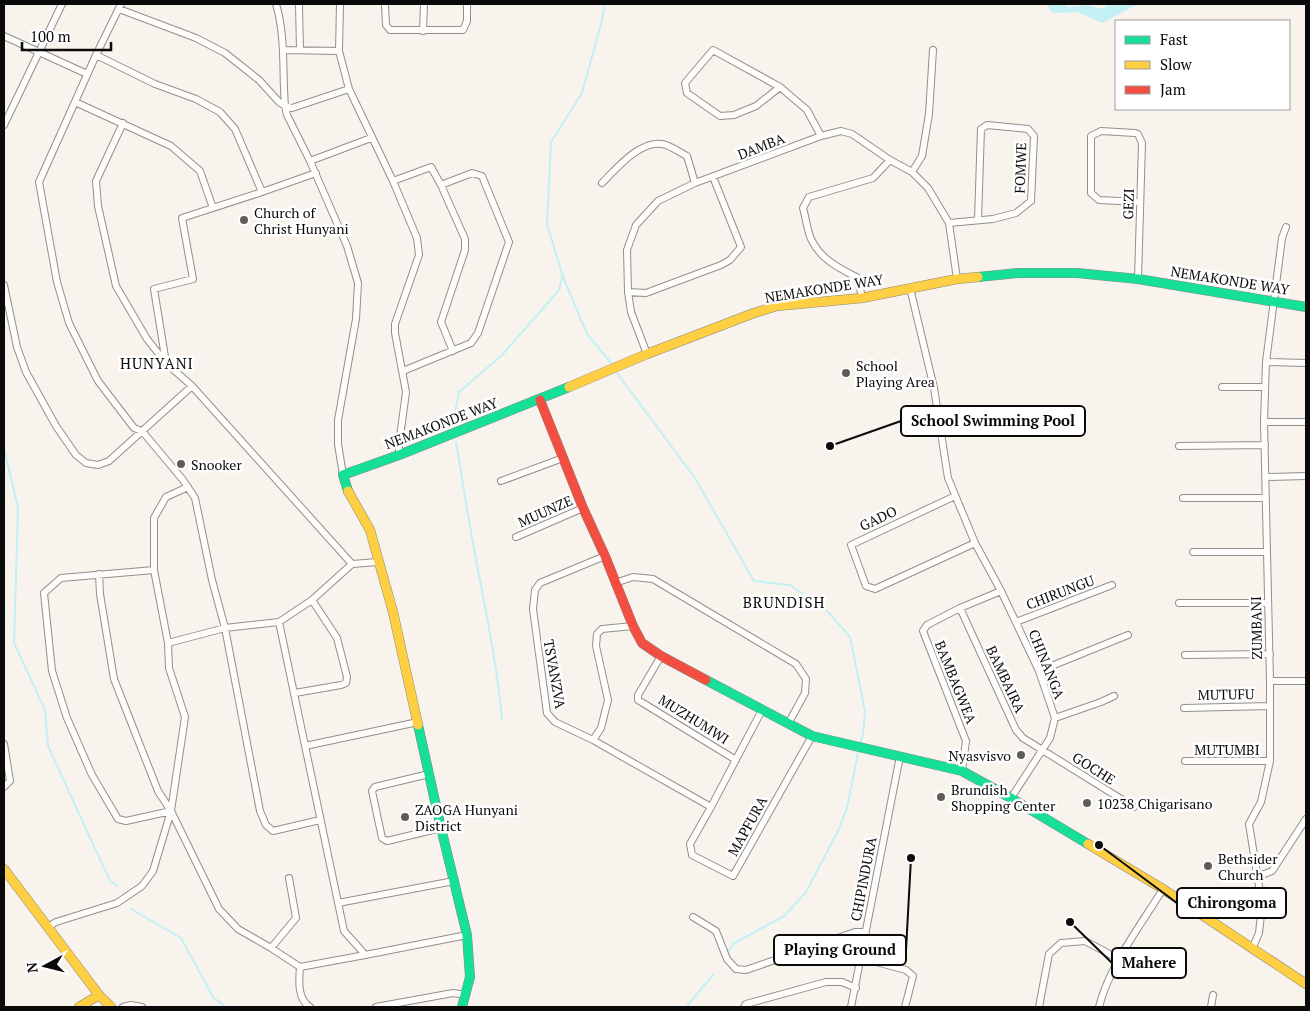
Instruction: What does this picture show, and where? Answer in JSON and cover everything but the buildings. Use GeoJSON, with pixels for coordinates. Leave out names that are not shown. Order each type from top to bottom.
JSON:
{"type":"FeatureCollection","features":[{"type":"Feature","properties":{"kind":"street"},"geometry":{"type":"LineString","coordinates":[[4,125],[62,4]]}},
{"type":"Feature","properties":{"kind":"street"},"geometry":{"type":"LineString","coordinates":[[276,4],[280,18],[284,50],[285,106],[347,246],[358,283],[356,319],[338,420],[338,444],[343,475],[349,494],[370,530],[393,612],[467,935],[470,977],[462,1007]]}},
{"type":"Feature","properties":{"kind":"street"},"geometry":{"type":"LineString","coordinates":[[299,4],[300,50]]}},
{"type":"Feature","properties":{"kind":"street"},"geometry":{"type":"LineString","coordinates":[[340,4],[339,51],[348,89],[393,181],[417,238],[419,255],[395,324],[406,392],[399,455]]}},
{"type":"Feature","properties":{"kind":"street"},"geometry":{"type":"LineString","coordinates":[[385,4],[386,25],[390,30],[423,31],[463,30],[468,21],[468,4]]}},
{"type":"Feature","properties":{"kind":"street"},"geometry":{"type":"LineString","coordinates":[[423,31],[424,4]]}},
{"type":"Feature","properties":{"kind":"street"},"geometry":{"type":"LineString","coordinates":[[320,820],[274,831],[266,825],[260,811],[225,628],[212,580],[195,498],[142,431],[134,428],[98,381],[69,323],[57,282],[39,182],[87,74],[120,6],[196,38],[225,53],[259,80],[285,106],[292,108],[348,89]]}},
{"type":"Feature","properties":{"kind":"street"},"geometry":{"type":"LineString","coordinates":[[4,36],[87,74]]}},
{"type":"Feature","properties":{"kind":"street"},"geometry":{"type":"LineString","coordinates":[[284,50],[339,51]]}},
{"type":"Feature","properties":{"kind":"street"},"geometry":{"type":"LineString","coordinates":[[780,88],[756,106],[734,115],[720,116],[687,93],[685,84],[714,50],[780,88],[807,110],[821,136]]}},
{"type":"Feature","properties":{"kind":"street"},"geometry":{"type":"LineString","coordinates":[[912,172],[922,156],[929,114],[933,50]]}},
{"type":"Feature","properties":{"kind":"street"},"geometry":{"type":"LineString","coordinates":[[96,55],[155,84],[196,98],[220,112],[235,129],[262,192]]}},
{"type":"Feature","properties":{"kind":"street"},"geometry":{"type":"LineString","coordinates":[[75,102],[171,146],[200,171],[213,208]]}},
{"type":"Feature","properties":{"kind":"street"},"geometry":{"type":"LineString","coordinates":[[123,124],[96,182],[98,206],[116,286],[147,339],[166,363],[192,386],[352,564]]}},
{"type":"Feature","properties":{"kind":"street","name":"FOMWE"},"geometry":{"type":"LineString","coordinates":[[949,223],[993,219],[1016,213],[1031,200],[1034,136],[1028,129],[987,125],[981,129],[978,220]]}},
{"type":"Feature","properties":{"kind":"street","name":"DAMBA"},"geometry":{"type":"LineString","coordinates":[[647,354],[631,312],[628,292],[627,250],[636,225],[658,201],[695,183],[821,136],[842,131],[852,134],[890,160],[912,172],[928,188],[949,223],[957,279]]}},
{"type":"Feature","properties":{"kind":"street","name":"GEZI"},"geometry":{"type":"LineString","coordinates":[[1138,279],[1142,143],[1138,134],[1101,131],[1091,136],[1091,193],[1099,200],[1140,202]]}},
{"type":"Feature","properties":{"kind":"street"},"geometry":{"type":"LineString","coordinates":[[310,160],[371,138]]}},
{"type":"Feature","properties":{"kind":"street"},"geometry":{"type":"LineString","coordinates":[[602,183],[631,155],[652,143],[664,144],[686,156],[695,183]]}},
{"type":"Feature","properties":{"kind":"street"},"geometry":{"type":"LineString","coordinates":[[862,298],[858,278],[829,262],[820,254],[811,238],[803,208],[810,197],[874,178],[890,160]]}},
{"type":"Feature","properties":{"kind":"street"},"geometry":{"type":"LineString","coordinates":[[393,181],[431,167],[465,239],[465,250],[441,322],[453,350]]}},
{"type":"Feature","properties":{"kind":"street"},"geometry":{"type":"LineString","coordinates":[[166,363],[154,289],[193,279],[182,218],[316,173]]}},
{"type":"Feature","properties":{"kind":"street"},"geometry":{"type":"LineString","coordinates":[[403,371],[471,343],[478,334],[509,242],[482,176],[472,173],[441,185]]}},
{"type":"Feature","properties":{"kind":"street"},"geometry":{"type":"LineString","coordinates":[[628,292],[646,293],[720,265],[730,260],[741,247],[713,177]]}},
{"type":"Feature","properties":{"kind":"street","name":"ZUMBANI"},"geometry":{"type":"LineString","coordinates":[[1252,949],[1259,933],[1262,905],[1249,824],[1261,802],[1270,761],[1270,654],[1264,422],[1266,362],[1282,238],[1286,227]]}},
{"type":"Feature","properties":{"kind":"street","name":"NEMAKONDE WAY"},"geometry":{"type":"LineString","coordinates":[[343,475],[540,400],[647,354],[777,306],[862,298],[957,279],[1028,273],[1077,273],[1138,279],[1306,307]]}},
{"type":"Feature","properties":{"kind":"street"},"geometry":{"type":"LineString","coordinates":[[4,285],[17,347],[26,372],[56,426],[76,455],[86,464],[98,465],[109,462],[192,386]]}},
{"type":"Feature","properties":{"kind":"street","name":"CHINANGA"},"geometry":{"type":"LineString","coordinates":[[910,288],[934,388],[948,478],[975,543],[1001,591],[1039,671],[1055,718],[1050,738],[1011,798]]}},
{"type":"Feature","properties":{"kind":"street"},"geometry":{"type":"LineString","coordinates":[[1266,362],[1306,363]]}},
{"type":"Feature","properties":{"kind":"street"},"geometry":{"type":"LineString","coordinates":[[1222,387],[1265,387]]}},
{"type":"Feature","properties":{"kind":"street"},"geometry":{"type":"LineString","coordinates":[[540,400],[583,508],[642,643],[661,656],[812,736],[962,771],[1011,798],[1163,889],[1306,984]]}},
{"type":"Feature","properties":{"kind":"street"},"geometry":{"type":"LineString","coordinates":[[1264,422],[1306,422]]}},
{"type":"Feature","properties":{"kind":"street"},"geometry":{"type":"LineString","coordinates":[[1179,446],[1265,445]]}},
{"type":"Feature","properties":{"kind":"street"},"geometry":{"type":"LineString","coordinates":[[501,481],[563,458]]}},
{"type":"Feature","properties":{"kind":"street"},"geometry":{"type":"LineString","coordinates":[[1266,477],[1306,476]]}},
{"type":"Feature","properties":{"kind":"street"},"geometry":{"type":"LineString","coordinates":[[48,927],[56,922],[117,903],[142,886],[153,871],[171,811],[185,717],[169,668],[168,643],[154,570],[154,518],[166,498],[188,487]]}},
{"type":"Feature","properties":{"kind":"street","name":"GADO"},"geometry":{"type":"LineString","coordinates":[[955,496],[851,545],[866,586],[875,589],[975,543]]}},
{"type":"Feature","properties":{"kind":"street"},"geometry":{"type":"LineString","coordinates":[[1183,498],[1266,498]]}},
{"type":"Feature","properties":{"kind":"street","name":"MUUNZE"},"geometry":{"type":"LineString","coordinates":[[516,537],[583,508]]}},
{"type":"Feature","properties":{"kind":"street"},"geometry":{"type":"LineString","coordinates":[[1193,552],[1267,552]]}},
{"type":"Feature","properties":{"kind":"street","name":"TSVANZVA"},"geometry":{"type":"LineString","coordinates":[[605,556],[540,583],[535,590],[533,609],[546,713],[556,722],[593,740],[711,807]]}},
{"type":"Feature","properties":{"kind":"street"},"geometry":{"type":"LineString","coordinates":[[168,643],[225,628],[279,622],[312,600],[352,564],[378,562]]}},
{"type":"Feature","properties":{"kind":"street"},"geometry":{"type":"LineString","coordinates":[[154,570],[61,578],[44,594],[52,671],[66,718],[92,775],[118,819],[126,821],[171,811]]}},
{"type":"Feature","properties":{"kind":"street"},"geometry":{"type":"LineString","coordinates":[[99,574],[100,594],[114,680],[158,791],[171,811],[219,909],[238,929],[300,967],[467,935]]}},
{"type":"Feature","properties":{"kind":"street"},"geometry":{"type":"LineString","coordinates":[[615,583],[634,577],[653,579],[796,664],[806,679],[804,692],[788,724]]}},
{"type":"Feature","properties":{"kind":"street","name":"CHIRUNGU"},"geometry":{"type":"LineString","coordinates":[[1016,622],[1112,585]]}},
{"type":"Feature","properties":{"kind":"street","name":"BAMBAGWEA"},"geometry":{"type":"LineString","coordinates":[[962,771],[966,741],[923,631],[927,625],[960,608],[1001,591]]}},
{"type":"Feature","properties":{"kind":"street"},"geometry":{"type":"LineString","coordinates":[[294,693],[346,683],[347,677],[337,638],[312,600]]}},
{"type":"Feature","properties":{"kind":"street"},"geometry":{"type":"LineString","coordinates":[[1179,603],[1268,603]]}},
{"type":"Feature","properties":{"kind":"street","name":"BAMBAIRA"},"geometry":{"type":"LineString","coordinates":[[960,608],[1016,730],[1023,738],[1042,750]]}},
{"type":"Feature","properties":{"kind":"street"},"geometry":{"type":"LineString","coordinates":[[279,622],[344,931],[365,955]]}},
{"type":"Feature","properties":{"kind":"street"},"geometry":{"type":"LineString","coordinates":[[593,740],[601,728],[608,700],[596,646],[597,634],[602,629],[633,626]]}},
{"type":"Feature","properties":{"kind":"street"},"geometry":{"type":"LineString","coordinates":[[1039,671],[1128,635]]}},
{"type":"Feature","properties":{"kind":"street"},"geometry":{"type":"LineString","coordinates":[[1185,655],[1270,654]]}},
{"type":"Feature","properties":{"kind":"street","name":"MUZHUMWI"},"geometry":{"type":"LineString","coordinates":[[661,656],[638,696],[638,700],[736,760]]}},
{"type":"Feature","properties":{"kind":"street"},"geometry":{"type":"LineString","coordinates":[[1270,681],[1306,681]]}},
{"type":"Feature","properties":{"kind":"street"},"geometry":{"type":"LineString","coordinates":[[1055,718],[1114,696]]}},
{"type":"Feature","properties":{"kind":"street","name":"MUTUFU"},"geometry":{"type":"LineString","coordinates":[[1184,708],[1269,706]]}},
{"type":"Feature","properties":{"kind":"street","name":"MAPFURA"},"geometry":{"type":"LineString","coordinates":[[762,710],[690,844],[692,856],[732,876],[812,736]]}},
{"type":"Feature","properties":{"kind":"street"},"geometry":{"type":"LineString","coordinates":[[305,746],[418,722]]}},
{"type":"Feature","properties":{"kind":"street"},"geometry":{"type":"LineString","coordinates":[[4,744],[10,781],[4,787]]}},
{"type":"Feature","properties":{"kind":"street","name":"GOCHE"},"geometry":{"type":"LineString","coordinates":[[1042,750],[1134,807]]}},
{"type":"Feature","properties":{"kind":"street","name":"CHIPINDURA"},"geometry":{"type":"LineString","coordinates":[[851,1007],[900,756]]}},
{"type":"Feature","properties":{"kind":"street","name":"MUTUMBI"},"geometry":{"type":"LineString","coordinates":[[1184,761],[1270,761]]}},
{"type":"Feature","properties":{"kind":"street"},"geometry":{"type":"LineString","coordinates":[[429,774],[376,787],[372,791],[382,838],[387,841],[441,828]]}},
{"type":"Feature","properties":{"kind":"street"},"geometry":{"type":"LineString","coordinates":[[1257,877],[1272,871],[1306,819]]}},
{"type":"Feature","properties":{"kind":"street"},"geometry":{"type":"LineString","coordinates":[[4,870],[111,1007]]}},
{"type":"Feature","properties":{"kind":"street"},"geometry":{"type":"LineString","coordinates":[[271,948],[296,918],[289,878]]}},
{"type":"Feature","properties":{"kind":"street"},"geometry":{"type":"LineString","coordinates":[[338,903],[454,881]]}},
{"type":"Feature","properties":{"kind":"street"},"geometry":{"type":"LineString","coordinates":[[1099,1007],[1101,998],[1119,959],[1163,889]]}},
{"type":"Feature","properties":{"kind":"street"},"geometry":{"type":"LineString","coordinates":[[693,917],[716,931],[727,959],[736,969],[746,970],[855,932],[866,932]]}},
{"type":"Feature","properties":{"kind":"street"},"geometry":{"type":"LineString","coordinates":[[1039,1007],[1049,954],[1061,943],[1085,941],[1119,959]]}},
{"type":"Feature","properties":{"kind":"street"},"geometry":{"type":"LineString","coordinates":[[861,958],[906,970],[913,976],[905,1007]]}},
{"type":"Feature","properties":{"kind":"street"},"geometry":{"type":"LineString","coordinates":[[300,967],[299,988],[306,1005],[310,1007]]}},
{"type":"Feature","properties":{"kind":"street"},"geometry":{"type":"LineString","coordinates":[[744,1007],[746,1004],[826,982],[842,982],[856,988]]}},
{"type":"Feature","properties":{"kind":"street"},"geometry":{"type":"LineString","coordinates":[[376,1007],[453,993],[466,995]]}},
{"type":"Feature","properties":{"kind":"street"},"geometry":{"type":"LineString","coordinates":[[79,1007],[100,995]]}},
{"type":"Feature","properties":{"kind":"street"},"geometry":{"type":"LineString","coordinates":[[1210,1007],[1212,995]]}},
{"type":"Feature","properties":{"kind":"street"},"geometry":{"type":"LineString","coordinates":[[123,1007],[131,1005],[142,1007]]}},
{"type":"Feature","properties":{"kind":"water"},"geometry":{"type":"Polygon","coordinates":[[[1047,4],[1064,4],[1068,7],[1088,5],[1102,9],[1109,4],[1138,4],[1102,23],[1077,12],[1052,13],[1047,4]]]}},
{"type":"Feature","properties":{"kind":"waterway"},"geometry":{"type":"LineString","coordinates":[[605,4],[582,93],[551,142],[547,224],[563,277],[587,334],[612,364]]}},
{"type":"Feature","properties":{"kind":"waterway"},"geometry":{"type":"LineString","coordinates":[[452,428],[459,392],[502,355],[559,290],[562,278]]}},
{"type":"Feature","properties":{"kind":"waterway"},"geometry":{"type":"LineString","coordinates":[[617,373],[695,478],[754,581],[790,585],[828,612],[850,637],[865,711],[863,735],[860,744]]}},
{"type":"Feature","properties":{"kind":"waterway"},"geometry":{"type":"LineString","coordinates":[[456,442],[492,646],[502,719]]}},
{"type":"Feature","properties":{"kind":"waterway"},"geometry":{"type":"LineString","coordinates":[[4,448],[18,508],[14,643],[45,710],[48,746],[110,881],[117,886]]}},
{"type":"Feature","properties":{"kind":"waterway"},"geometry":{"type":"LineString","coordinates":[[728,952],[733,944],[784,916],[806,892],[838,831],[847,808],[858,753]]}},
{"type":"Feature","properties":{"kind":"waterway"},"geometry":{"type":"LineString","coordinates":[[131,909],[181,938],[213,997],[226,1007]]}},
{"type":"Feature","properties":{"kind":"waterway"},"geometry":{"type":"LineString","coordinates":[[686,1007],[714,974]]}},
{"type":"Feature","properties":{"kind":"traffic: fast"},"geometry":{"type":"LineString","coordinates":[[978,277],[1019,273],[1077,273],[1138,279],[1306,307]]}},
{"type":"Feature","properties":{"kind":"traffic: fast"},"geometry":{"type":"LineString","coordinates":[[348,491],[343,475],[399,455],[569,387]]}},
{"type":"Feature","properties":{"kind":"traffic: fast"},"geometry":{"type":"LineString","coordinates":[[706,680],[812,736],[962,771],[1088,844]]}},
{"type":"Feature","properties":{"kind":"traffic: fast"},"geometry":{"type":"LineString","coordinates":[[418,725],[467,935],[470,977],[462,1007]]}},
{"type":"Feature","properties":{"kind":"traffic: slow"},"geometry":{"type":"LineString","coordinates":[[569,387],[647,354],[777,306],[862,298],[957,279],[978,277]]}},
{"type":"Feature","properties":{"kind":"traffic: slow"},"geometry":{"type":"LineString","coordinates":[[348,491],[370,530],[393,612],[418,725]]}},
{"type":"Feature","properties":{"kind":"traffic: slow"},"geometry":{"type":"LineString","coordinates":[[1088,844],[1163,889],[1306,984]]}},
{"type":"Feature","properties":{"kind":"traffic: slow"},"geometry":{"type":"LineString","coordinates":[[4,869],[99,995],[111,1007]]}},
{"type":"Feature","properties":{"kind":"traffic: slow"},"geometry":{"type":"LineString","coordinates":[[79,1007],[99,995]]}},
{"type":"Feature","properties":{"kind":"traffic: jam"},"geometry":{"type":"LineString","coordinates":[[540,400],[583,508],[642,643],[661,656],[706,680]]}},
{"type":"Feature","properties":{"kind":"place","name":"Church of Christ Hunyani"},"geometry":{"type":"Point","coordinates":[244,220]}},
{"type":"Feature","properties":{"kind":"place","name":"School Playing Area"},"geometry":{"type":"Point","coordinates":[846,373]}},
{"type":"Feature","properties":{"kind":"place","name":"School Swimming Pool"},"geometry":{"type":"Point","coordinates":[830,446]}},
{"type":"Feature","properties":{"kind":"place","name":"Snooker"},"geometry":{"type":"Point","coordinates":[181,464]}},
{"type":"Feature","properties":{"kind":"place","name":"Nyasvisvo"},"geometry":{"type":"Point","coordinates":[1021,755]}},
{"type":"Feature","properties":{"kind":"place","name":"Brundish Shopping Center"},"geometry":{"type":"Point","coordinates":[941,797]}},
{"type":"Feature","properties":{"kind":"place","name":"10238 Chigarisano"},"geometry":{"type":"Point","coordinates":[1087,803]}},
{"type":"Feature","properties":{"kind":"place","name":"ZAOGA Hunyani District"},"geometry":{"type":"Point","coordinates":[405,817]}},
{"type":"Feature","properties":{"kind":"place","name":"Chirongoma"},"geometry":{"type":"Point","coordinates":[1099,845]}},
{"type":"Feature","properties":{"kind":"place","name":"Playing Ground"},"geometry":{"type":"Point","coordinates":[911,858]}},
{"type":"Feature","properties":{"kind":"place","name":"Bethsider Church"},"geometry":{"type":"Point","coordinates":[1208,866]}},
{"type":"Feature","properties":{"kind":"place","name":"Mahere"},"geometry":{"type":"Point","coordinates":[1070,922]}},
{"type":"Feature","properties":{"kind":"district","name":"HUNYANI"},"geometry":{"type":"Point","coordinates":[157,363]}},
{"type":"Feature","properties":{"kind":"district","name":"BRUNDISH"},"geometry":{"type":"Point","coordinates":[784,602]}}]}
